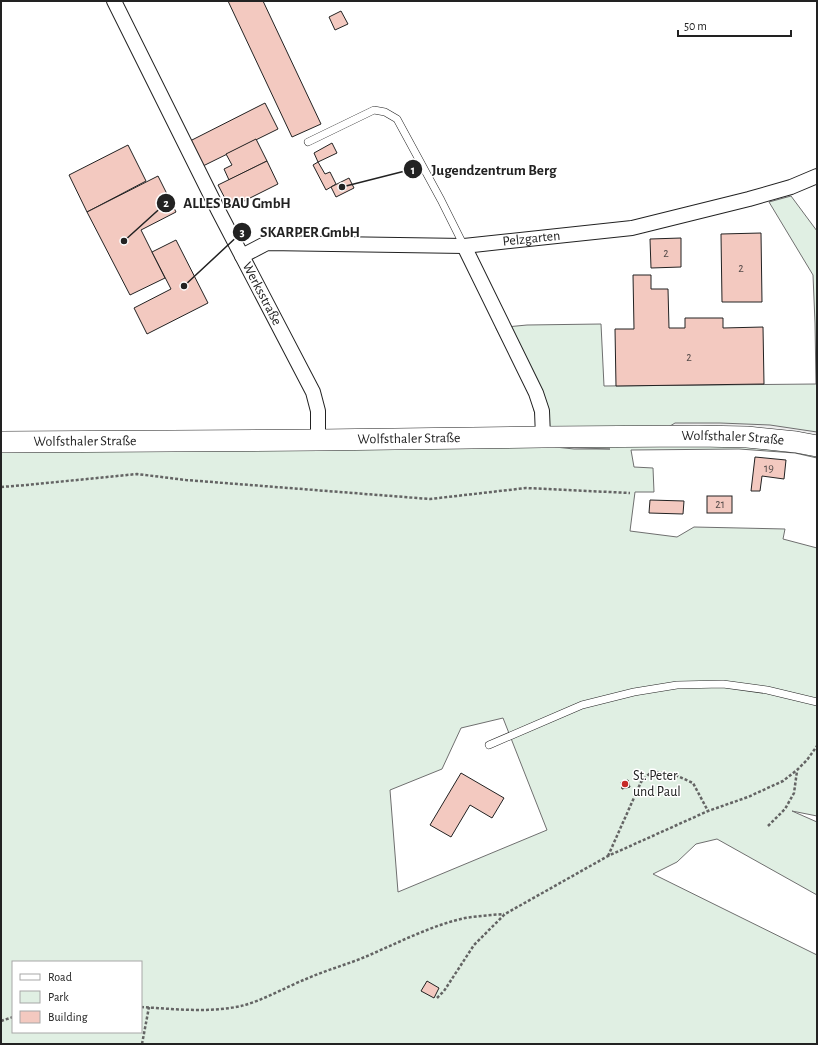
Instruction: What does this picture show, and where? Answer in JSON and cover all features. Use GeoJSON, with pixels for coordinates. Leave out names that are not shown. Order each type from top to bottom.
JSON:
{"type":"FeatureCollection","features":[{"type":"Feature","properties":{"kind":"main road","name":"Wolfsthaler Straße"},"geometry":{"type":"LineString","coordinates":[[1,442],[543,437],[747,437],[796,442],[817,446]]}},
{"type":"Feature","properties":{"kind":"street","name":"Werksstraße"},"geometry":{"type":"LineString","coordinates":[[114,1],[242,256],[313,392],[318,410],[318,440]]}},
{"type":"Feature","properties":{"kind":"street","name":"Pelzgarten"},"geometry":{"type":"LineString","coordinates":[[242,256],[267,243],[464,246],[632,228],[749,199],[791,187],[817,176]]}},
{"type":"Feature","properties":{"kind":"street"},"geometry":{"type":"LineString","coordinates":[[464,246],[536,393],[542,411],[543,437]]}},
{"type":"Feature","properties":{"kind":"lane"},"geometry":{"type":"LineString","coordinates":[[308,142],[374,110],[385,112],[396,119],[441,200],[464,246]]}},
{"type":"Feature","properties":{"kind":"lane"},"geometry":{"type":"LineString","coordinates":[[489,745],[582,705],[634,692],[677,685],[723,684],[767,690],[817,702]]}},
{"type":"Feature","properties":{"kind":"path"},"geometry":{"type":"LineString","coordinates":[[1,487],[137,474],[186,480],[430,499],[526,488],[630,493]]}},
{"type":"Feature","properties":{"kind":"path"},"geometry":{"type":"LineString","coordinates":[[437,998],[444,991],[474,945],[505,914],[608,856],[708,811],[748,797],[783,781],[807,760],[817,746]]}},
{"type":"Feature","properties":{"kind":"path"},"geometry":{"type":"LineString","coordinates":[[768,826],[785,809],[794,793],[797,770]]}},
{"type":"Feature","properties":{"kind":"path"},"geometry":{"type":"LineString","coordinates":[[608,856],[641,782],[651,772],[673,774],[693,783],[708,811]]}},
{"type":"Feature","properties":{"kind":"path"},"geometry":{"type":"LineString","coordinates":[[142,1007],[196,1010],[242,1006],[252,1003],[307,978],[359,960],[434,928],[465,918],[505,914]]}},
{"type":"Feature","properties":{"kind":"path"},"geometry":{"type":"LineString","coordinates":[[142,1044],[149,1007]]}},
{"type":"Feature","properties":{"kind":"path"},"geometry":{"type":"LineString","coordinates":[[1,1021],[12,1017]]}},
{"type":"Feature","properties":{"kind":"green space"},"geometry":{"type":"Polygon","coordinates":[[[791,196],[817,231],[817,458],[795,453],[739,449],[631,450],[634,467],[653,468],[654,492],[635,492],[630,531],[677,537],[694,527],[785,529],[783,539],[817,548],[817,816],[792,811],[817,822],[817,895],[717,839],[696,844],[677,862],[653,874],[817,955],[817,1044],[1,1044],[1,452],[543,446],[530,394],[496,328],[527,325],[601,324],[604,386],[816,384],[813,275],[769,202],[791,196]],[[555,447],[574,449],[610,449],[555,447]],[[503,718],[461,728],[442,769],[390,790],[398,892],[547,830],[503,718]]]}},
{"type":"Feature","properties":{"kind":"shaded area"},"geometry":{"type":"Polygon","coordinates":[[[675,423],[770,425],[817,432],[817,439],[665,429],[675,423]]]}},
{"type":"Feature","properties":{"kind":"building"},"geometry":{"type":"Polygon","coordinates":[[[228,1],[263,1],[321,124],[292,137],[228,1]]]}},
{"type":"Feature","properties":{"kind":"building"},"geometry":{"type":"Polygon","coordinates":[[[341,11],[348,24],[335,30],[329,17],[341,11]]]}},
{"type":"Feature","properties":{"kind":"building"},"geometry":{"type":"Polygon","coordinates":[[[265,103],[278,129],[203,166],[190,141],[265,103]]]}},
{"type":"Feature","properties":{"kind":"building"},"geometry":{"type":"Polygon","coordinates":[[[256,139],[267,161],[229,180],[224,169],[232,165],[226,154],[256,139]]]}},
{"type":"Feature","properties":{"kind":"building"},"geometry":{"type":"Polygon","coordinates":[[[332,143],[337,153],[318,162],[314,153],[332,143]]]}},
{"type":"Feature","properties":{"kind":"building"},"geometry":{"type":"Polygon","coordinates":[[[128,145],[146,181],[87,212],[69,175],[128,145]]]}},
{"type":"Feature","properties":{"kind":"building"},"geometry":{"type":"Polygon","coordinates":[[[267,161],[278,184],[230,208],[218,185],[267,161]]]}},
{"type":"Feature","properties":{"kind":"building"},"geometry":{"type":"Polygon","coordinates":[[[318,162],[325,174],[330,172],[336,184],[326,190],[313,165],[318,162]]]}},
{"type":"Feature","properties":{"kind":"building"},"geometry":{"type":"Polygon","coordinates":[[[158,176],[176,212],[141,230],[165,278],[130,295],[87,212],[158,176]]]}},
{"type":"Feature","properties":{"kind":"building"},"geometry":{"type":"Polygon","coordinates":[[[349,178],[354,188],[336,197],[331,187],[349,178]]]}},
{"type":"Feature","properties":{"kind":"building"},"geometry":{"type":"Polygon","coordinates":[[[761,233],[762,302],[722,302],[721,234],[761,233]]]}},
{"type":"Feature","properties":{"kind":"building"},"geometry":{"type":"Polygon","coordinates":[[[681,238],[681,267],[651,268],[650,239],[681,238]]]}},
{"type":"Feature","properties":{"kind":"building"},"geometry":{"type":"Polygon","coordinates":[[[176,240],[208,303],[147,334],[134,308],[171,289],[152,252],[176,240]]]}},
{"type":"Feature","properties":{"kind":"building"},"geometry":{"type":"Polygon","coordinates":[[[633,275],[651,275],[651,289],[668,289],[669,328],[685,328],[685,318],[723,318],[723,328],[763,327],[764,384],[616,386],[615,329],[634,329],[633,275]]]}},
{"type":"Feature","properties":{"kind":"building"},"geometry":{"type":"Polygon","coordinates":[[[755,457],[786,460],[784,479],[762,476],[760,491],[751,491],[755,457]]]}},
{"type":"Feature","properties":{"kind":"building"},"geometry":{"type":"Polygon","coordinates":[[[707,496],[732,496],[732,513],[707,513],[707,496]]]}},
{"type":"Feature","properties":{"kind":"building"},"geometry":{"type":"Polygon","coordinates":[[[650,500],[684,501],[683,514],[649,513],[650,500]]]}},
{"type":"Feature","properties":{"kind":"building"},"geometry":{"type":"Polygon","coordinates":[[[461,773],[504,798],[492,818],[470,805],[451,837],[430,825],[461,773]]]}},
{"type":"Feature","properties":{"kind":"building","name":"St. Peter und Paul"},"geometry":{"type":"Polygon","coordinates":[[[628,780],[630,787],[622,789],[621,782],[628,780]]]}},
{"type":"Feature","properties":{"kind":"building"},"geometry":{"type":"Polygon","coordinates":[[[427,981],[439,988],[434,998],[421,991],[427,981]]]}},
{"type":"Feature","properties":{"kind":"place","name":"Jugendzentrum Berg"},"geometry":{"type":"Point","coordinates":[342,187]}},
{"type":"Feature","properties":{"kind":"place","name":"ALLES BAU GmbH"},"geometry":{"type":"Point","coordinates":[124,241]}},
{"type":"Feature","properties":{"kind":"place","name":"SKARPER GmbH"},"geometry":{"type":"Point","coordinates":[184,286]}},
{"type":"Feature","properties":{"kind":"place","name":"St. Peter und Paul"},"geometry":{"type":"Point","coordinates":[625,784]}}]}
